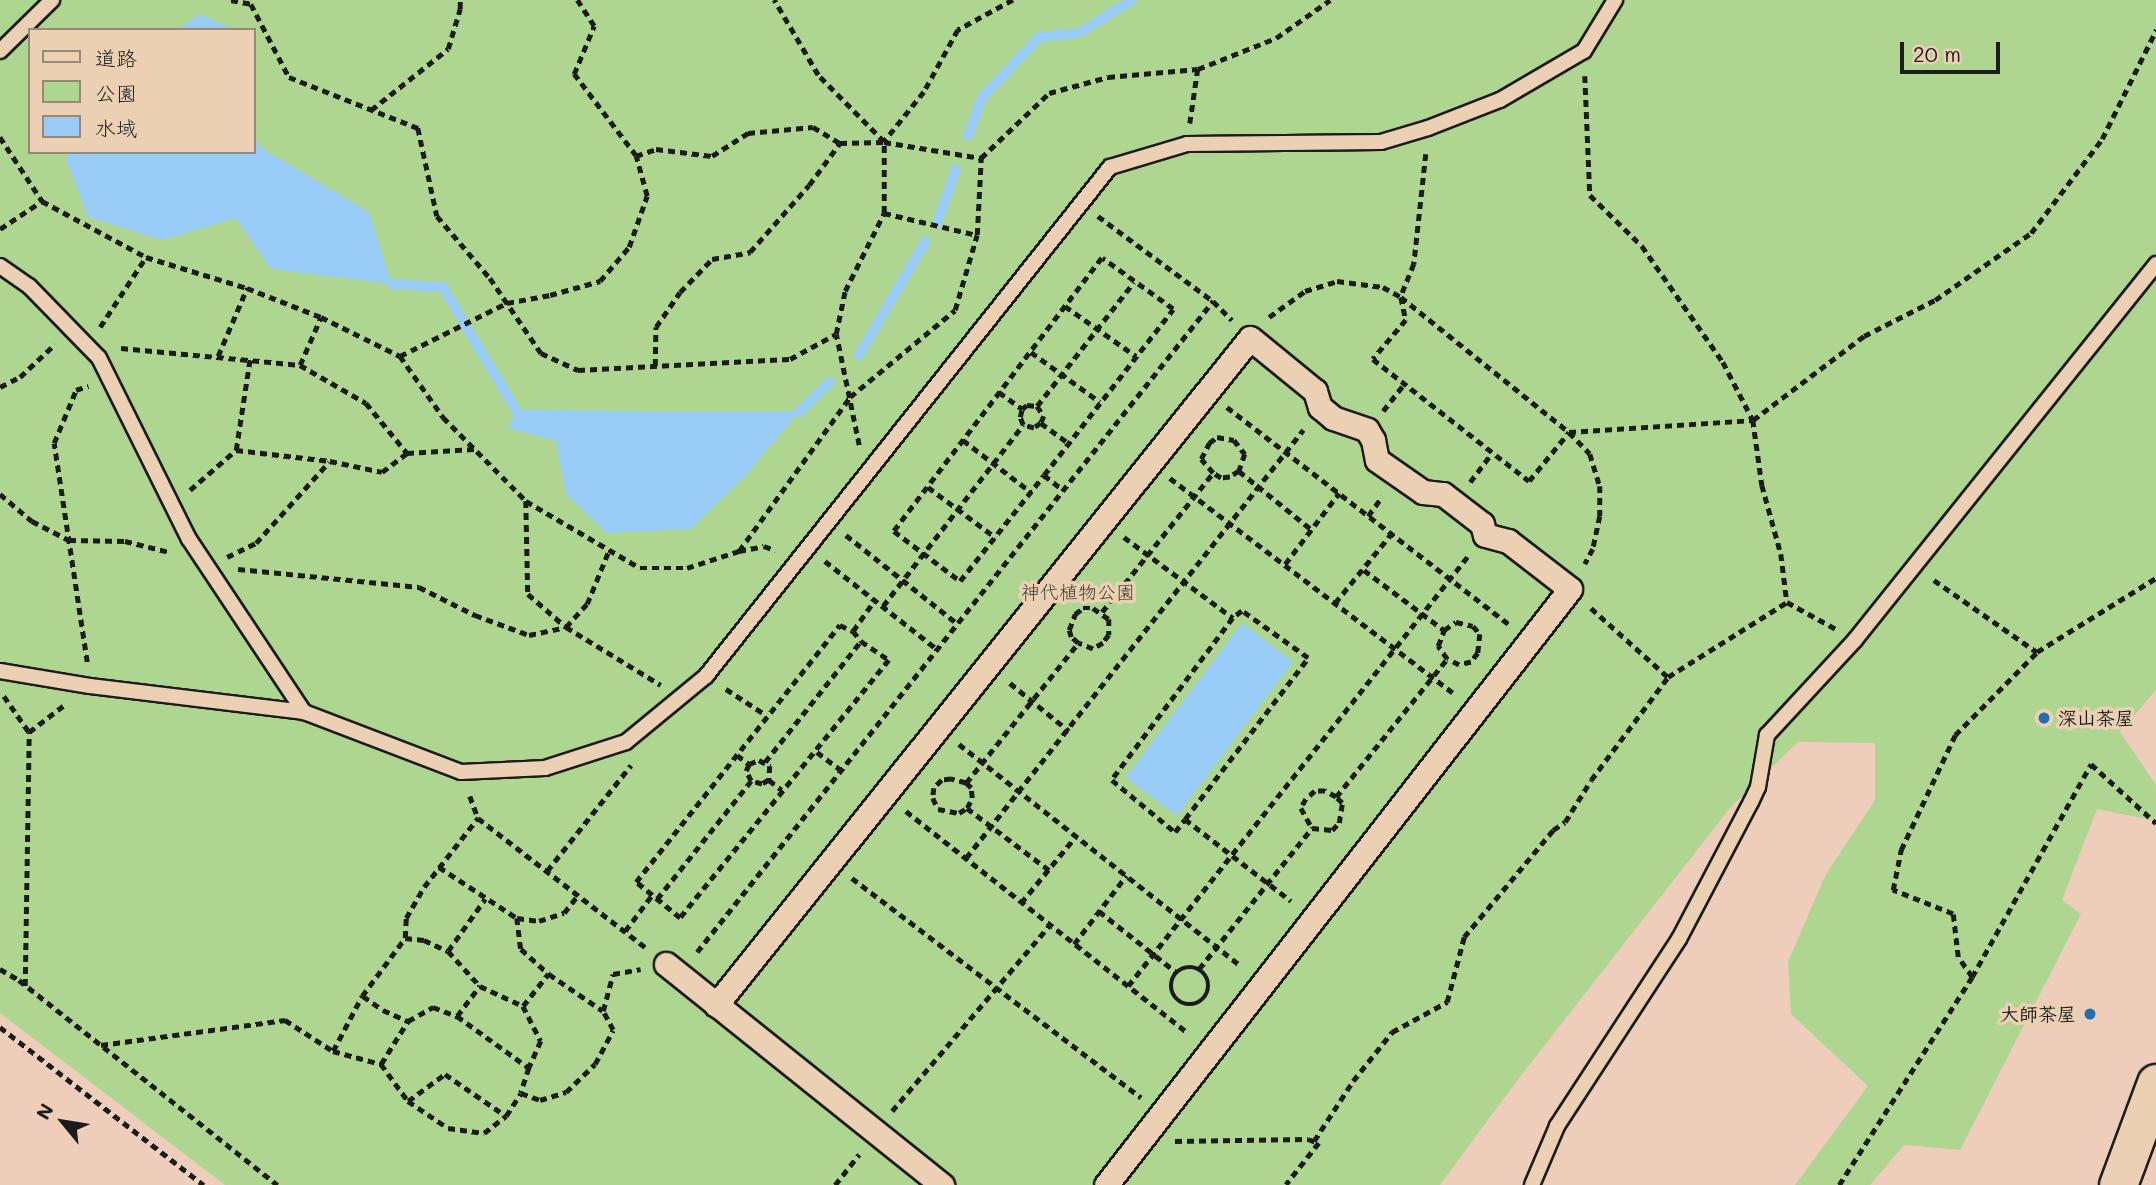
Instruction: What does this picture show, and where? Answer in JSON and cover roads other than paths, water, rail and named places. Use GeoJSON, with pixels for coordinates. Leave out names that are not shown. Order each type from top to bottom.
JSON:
{"type":"FeatureCollection","features":[{"type":"Feature","properties":{"kind":"street"},"geometry":{"type":"LineString","coordinates":[[716,1004],[1250,338],[1315,391],[1320,407],[1333,418],[1367,430],[1373,440],[1377,460],[1423,492],[1443,494],[1482,524],[1485,535],[1508,541],[1570,589],[1106,1185]]}},
{"type":"Feature","properties":{"kind":"street"},"geometry":{"type":"LineString","coordinates":[[673,970],[942,1185]]}},
{"type":"Feature","properties":{"kind":"street"},"geometry":{"type":"LineString","coordinates":[[2118,1185],[2156,1083]]}},
{"type":"Feature","properties":{"kind":"lane"},"geometry":{"type":"LineString","coordinates":[[0,51],[52,0]]}},
{"type":"Feature","properties":{"kind":"lane"},"geometry":{"type":"LineString","coordinates":[[0,671],[90,686],[304,712],[461,772],[545,768],[626,742],[706,676],[1110,167],[1187,145],[1381,142],[1428,128],[1500,100],[1584,51],[1615,0]]}},
{"type":"Feature","properties":{"kind":"lane"},"geometry":{"type":"LineString","coordinates":[[1532,1185],[1557,1126],[1679,939],[1751,802],[1758,787],[1767,735],[1855,640],[2156,264]]}},
{"type":"Feature","properties":{"kind":"lane"},"geometry":{"type":"LineString","coordinates":[[0,266],[29,286],[99,358],[173,506],[207,566],[304,712]]}},
{"type":"Feature","properties":{"kind":"water"},"geometry":{"type":"Polygon","coordinates":[[[200,14],[232,28],[179,28],[200,14]]]}},
{"type":"Feature","properties":{"kind":"water"},"geometry":{"type":"Polygon","coordinates":[[[256,142],[265,150],[369,212],[392,284],[271,269],[236,218],[162,240],[88,217],[66,159],[68,154],[256,154],[256,142]]]}},
{"type":"Feature","properties":{"kind":"water"},"geometry":{"type":"Polygon","coordinates":[[[516,410],[799,412],[747,474],[691,529],[607,533],[566,494],[556,441],[508,428],[516,410]]]}},
{"type":"Feature","properties":{"kind":"water"},"geometry":{"type":"Polygon","coordinates":[[[1242,623],[1293,662],[1177,816],[1126,777],[1242,623]]]}},
{"type":"Feature","properties":{"kind":"waterway"},"geometry":{"type":"LineString","coordinates":[[968,136],[982,98],[1039,37],[1079,33],[1132,0]]}},
{"type":"Feature","properties":{"kind":"waterway"},"geometry":{"type":"LineString","coordinates":[[937,223],[956,169]]}},
{"type":"Feature","properties":{"kind":"waterway"},"geometry":{"type":"LineString","coordinates":[[859,355],[926,241]]}},
{"type":"Feature","properties":{"kind":"waterway"},"geometry":{"type":"LineString","coordinates":[[392,284],[443,287],[516,410]]}},
{"type":"Feature","properties":{"kind":"waterway"},"geometry":{"type":"LineString","coordinates":[[799,412],[830,382]]}},
{"type":"Feature","properties":{"kind":"place","name":"深山茶屋"},"geometry":{"type":"Point","coordinates":[2044,718]}},
{"type":"Feature","properties":{"kind":"place","name":"大師茶屋"},"geometry":{"type":"Point","coordinates":[2090,1014]}},
{"type":"Feature","properties":{"kind":"park label","name":"神代植物公園"},"geometry":{"type":"Point","coordinates":[1078,592]}}]}
